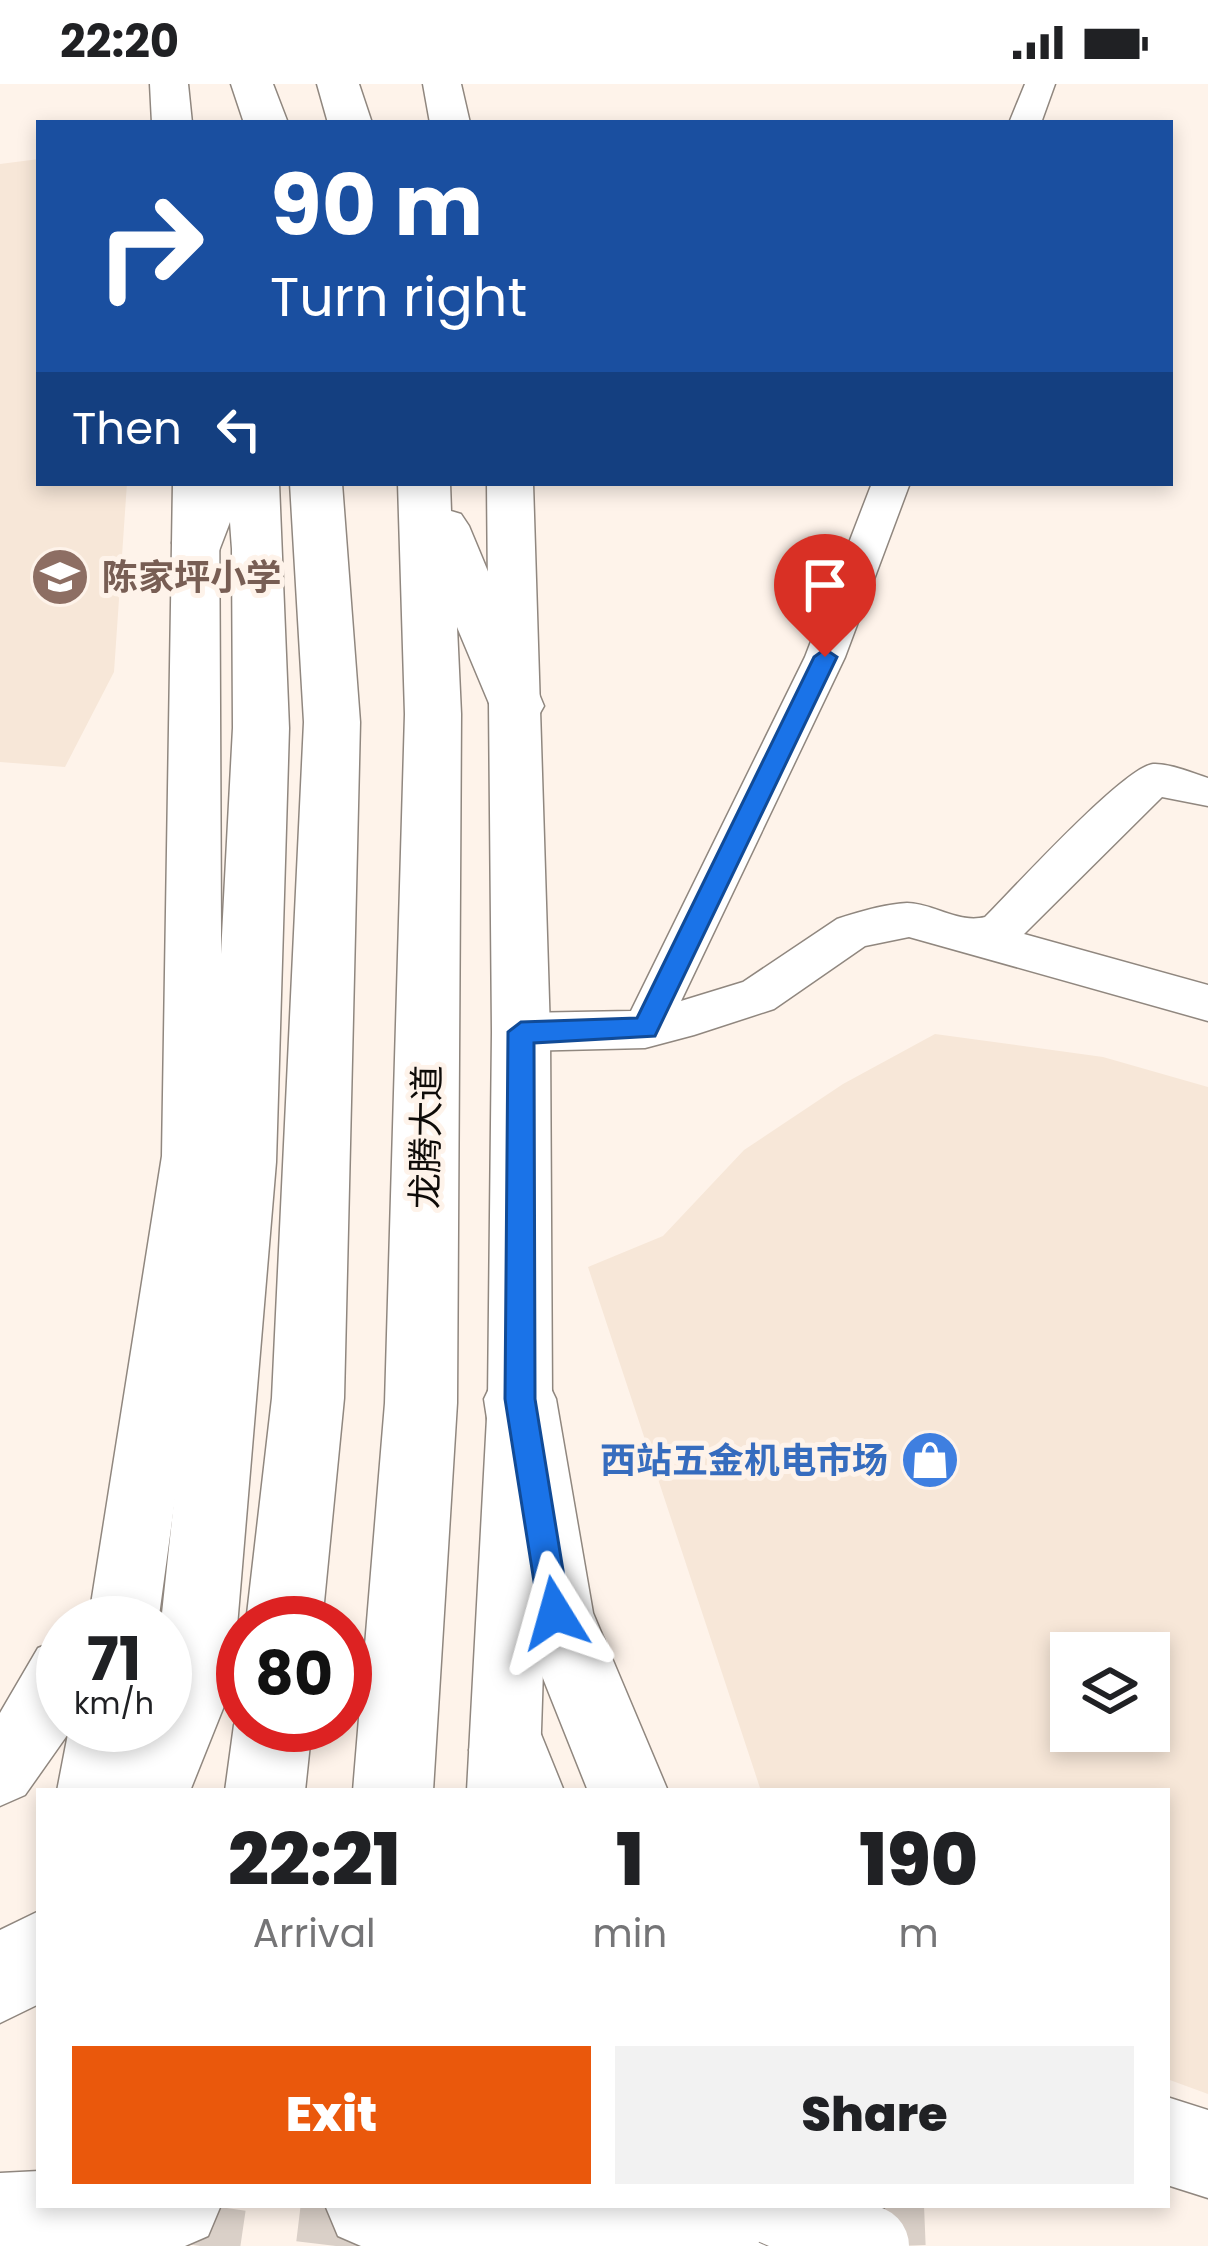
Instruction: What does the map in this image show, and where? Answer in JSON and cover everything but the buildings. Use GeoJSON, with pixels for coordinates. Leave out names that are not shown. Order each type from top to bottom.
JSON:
{"type":"FeatureCollection","features":[{"type":"Feature","properties":{"kind":"highway"},"geometry":{"type":"LineString","coordinates":[[218,84],[221,120]]}},
{"type":"Feature","properties":{"kind":"highway"},"geometry":{"type":"LineString","coordinates":[[252,84],[265,120]]}},
{"type":"Feature","properties":{"kind":"highway"},"geometry":{"type":"LineString","coordinates":[[338,84],[349,120]]}},
{"type":"Feature","properties":{"kind":"highway"},"geometry":{"type":"LineString","coordinates":[[151,1788],[194,1686],[243,1162],[261,728],[216,486]]}},
{"type":"Feature","properties":{"kind":"highway"},"geometry":{"type":"LineString","coordinates":[[228,546],[252,486]]}},
{"type":"Feature","properties":{"kind":"highway"},"geometry":{"type":"LineString","coordinates":[[287,1596],[308,1398],[331,745],[316,486]]}},
{"type":"Feature","properties":{"kind":"highway","name":"龙腾大道"},"geometry":{"type":"LineString","coordinates":[[393,1788],[421,1403],[433,714],[425,486]]}},
{"type":"Feature","properties":{"kind":"highway"},"geometry":{"type":"LineString","coordinates":[[426,486],[516,706]]}},
{"type":"Feature","properties":{"kind":"highway"},"geometry":{"type":"LineString","coordinates":[[520,1399],[555,1613],[627,1788]]}},
{"type":"Feature","properties":{"kind":"highway"},"geometry":{"type":"LineString","coordinates":[[265,1788],[270,1752]]}},
{"type":"Feature","properties":{"kind":"highway"},"geometry":{"type":"LineString","coordinates":[[0,1981],[36,1955]]}},
{"type":"Feature","properties":{"kind":"highway"},"geometry":{"type":"LineString","coordinates":[[1170,2142],[1208,2154]]}},
{"type":"Feature","properties":{"kind":"highway"},"geometry":{"type":"LineString","coordinates":[[0,2222],[146,2208]]}},
{"type":"Feature","properties":{"kind":"highway"},"geometry":{"type":"LineString","coordinates":[[406,2208],[650,2228],[872,2227]]}},
{"type":"Feature","properties":{"kind":"highway"},"geometry":{"type":"LineString","coordinates":[[788,2208],[872,2227]]}},
{"type":"Feature","properties":{"kind":"main road"},"geometry":{"type":"LineString","coordinates":[[169,84],[172,120]]}},
{"type":"Feature","properties":{"kind":"main road"},"geometry":{"type":"LineString","coordinates":[[128,1596],[192,1156],[228,546],[198,486]]}},
{"type":"Feature","properties":{"kind":"main road"},"geometry":{"type":"LineString","coordinates":[[510,486],[521,1032],[512,1778]]}},
{"type":"Feature","properties":{"kind":"main road"},"geometry":{"type":"LineString","coordinates":[[101,1596],[146,1491]]}},
{"type":"Feature","properties":{"kind":"main road"},"geometry":{"type":"LineString","coordinates":[[0,1770],[36,1721]]}},
{"type":"Feature","properties":{"kind":"main road"},"geometry":{"type":"LineString","coordinates":[[94,1788],[100,1752]]}},
{"type":"Feature","properties":{"kind":"main road"},"geometry":{"type":"LineString","coordinates":[[0,2222],[119,2246]]}},
{"type":"Feature","properties":{"kind":"street"},"geometry":{"type":"LineString","coordinates":[[1026,120],[1040,84]]}},
{"type":"Feature","properties":{"kind":"street"},"geometry":{"type":"LineString","coordinates":[[645,1029],[825,657],[889,486]]}},
{"type":"Feature","properties":{"kind":"street"},"geometry":{"type":"LineString","coordinates":[[971,938],[1000,931],[1114,814],[1155,779],[1203,792]]}},
{"type":"Feature","properties":{"kind":"street"},"geometry":{"type":"LineString","coordinates":[[521,1032],[645,1029],[758,996],[853,931],[909,920],[1208,1003]]}},
{"type":"Feature","properties":{"kind":"shaded area","name":"陈家坪小学"},"geometry":{"type":"Polygon","coordinates":[[[36,159],[36,486],[127,486],[114,672],[65,767],[0,762],[0,164],[36,159]]]}},
{"type":"Feature","properties":{"kind":"shaded area","name":"西站五金机电市场"},"geometry":{"type":"Polygon","coordinates":[[[935,1034],[1103,1057],[1208,1087],[1208,2094],[1170,2080],[1170,1788],[760,1788],[588,1267],[663,1236],[744,1150],[843,1084],[935,1034]]]}},
{"type":"Feature","properties":{"kind":"tunnel"},"geometry":{"type":"LineString","coordinates":[[200,2246],[206,2208]]}},
{"type":"Feature","properties":{"kind":"tunnel"},"geometry":{"type":"LineString","coordinates":[[336,2246],[341,2208]]}},
{"type":"Feature","properties":{"kind":"place","name":"陈家坪小学"},"geometry":{"type":"Point","coordinates":[60,577]}},
{"type":"Feature","properties":{"kind":"place","name":"西站五金机电市场"},"geometry":{"type":"Point","coordinates":[930,1460]}},
{"type":"Feature","properties":{"kind":"route"},"geometry":{"type":"LineString","coordinates":[[555,1613],[520,1399],[521,1032],[645,1029],[825,657]]}}]}
